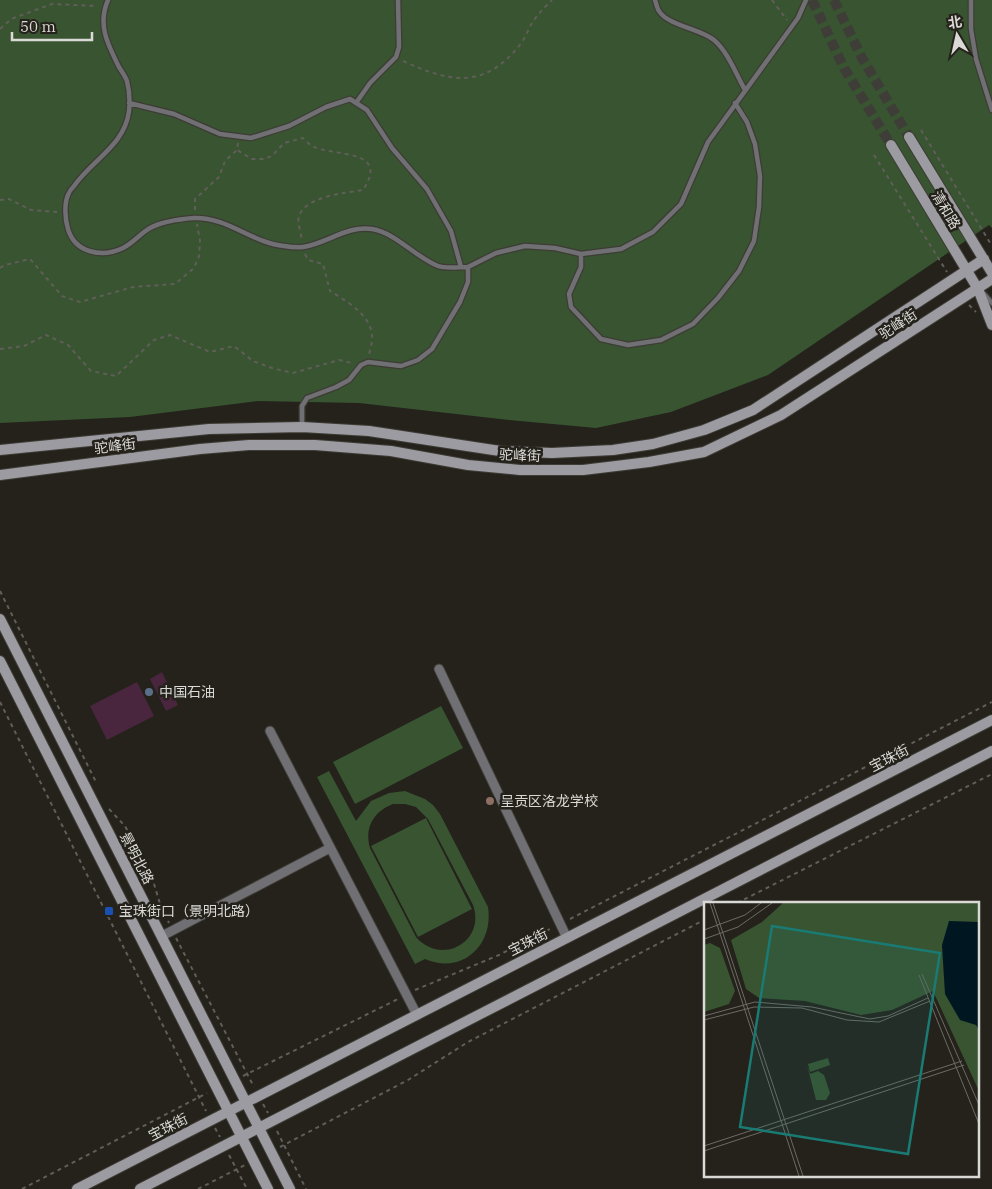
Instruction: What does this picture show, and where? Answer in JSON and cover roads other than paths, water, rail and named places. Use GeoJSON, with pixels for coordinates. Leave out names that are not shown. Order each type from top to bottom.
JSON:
{"type":"FeatureCollection","features":[{"type":"Feature","properties":{"kind":"main road","name":"清和路"},"geometry":{"type":"LineString","coordinates":[[909,137],[992,273]]}},
{"type":"Feature","properties":{"kind":"main road","name":"清和路"},"geometry":{"type":"LineString","coordinates":[[891,145],[978,289],[992,325]]}},
{"type":"Feature","properties":{"kind":"main road","name":"驼峰街"},"geometry":{"type":"LineString","coordinates":[[0,450],[209,429],[302,427],[369,431],[500,452],[552,453],[613,450],[653,444],[704,430],[753,410],[984,259]]}},
{"type":"Feature","properties":{"kind":"main road","name":"驼峰街"},"geometry":{"type":"LineString","coordinates":[[0,475],[200,449],[249,445],[315,445],[381,451],[468,465],[520,470],[583,470],[649,462],[704,452],[781,415],[992,279]]}},
{"type":"Feature","properties":{"kind":"main road","name":"景明北路"},"geometry":{"type":"LineString","coordinates":[[0,619],[290,1189]]}},
{"type":"Feature","properties":{"kind":"main road"},"geometry":{"type":"LineString","coordinates":[[0,661],[268,1189]]}},
{"type":"Feature","properties":{"kind":"main road","name":"宝珠街"},"geometry":{"type":"LineString","coordinates":[[77,1189],[992,720]]}},
{"type":"Feature","properties":{"kind":"main road"},"geometry":{"type":"LineString","coordinates":[[140,1189],[992,752]]}},
{"type":"Feature","properties":{"kind":"street"},"geometry":{"type":"LineString","coordinates":[[439,670],[567,938]]}},
{"type":"Feature","properties":{"kind":"street"},"geometry":{"type":"LineString","coordinates":[[270,732],[417,1015]]}},
{"type":"Feature","properties":{"kind":"street"},"geometry":{"type":"LineString","coordinates":[[162,936],[330,848]]}},
{"type":"Feature","properties":{"kind":"lane"},"geometry":{"type":"LineString","coordinates":[[108,0],[104,8],[103,27],[106,42],[127,81],[129,112],[125,128],[114,146],[79,179],[68,195],[66,213],[68,230],[76,245],[87,252],[106,253],[124,248],[151,227],[170,221],[196,218],[214,220],[237,228],[258,240],[282,246],[302,247],[352,230],[372,229],[391,237],[412,252],[439,266],[461,267],[468,267],[496,254],[525,246],[555,248],[581,254],[621,248],[653,232],[681,204],[708,142],[798,18],[806,0]]}},
{"type":"Feature","properties":{"kind":"lane"},"geometry":{"type":"LineString","coordinates":[[356,103],[370,83],[396,58],[399,47],[398,0]]}},
{"type":"Feature","properties":{"kind":"lane"},"geometry":{"type":"LineString","coordinates":[[655,0],[660,13],[678,24],[705,33],[716,41],[726,54],[745,90]]}},
{"type":"Feature","properties":{"kind":"lane"},"geometry":{"type":"LineString","coordinates":[[970,0],[971,29],[976,59],[992,110]]}},
{"type":"Feature","properties":{"kind":"lane"},"geometry":{"type":"LineString","coordinates":[[129,103],[174,114],[220,134],[251,138],[289,126],[326,107],[350,99],[367,110],[392,148],[428,188],[451,231],[461,267]]}},
{"type":"Feature","properties":{"kind":"lane"},"geometry":{"type":"LineString","coordinates":[[581,254],[581,267],[569,294],[571,307],[601,338],[628,345],[662,340],[693,324],[718,298],[739,271],[754,241],[759,207],[760,176],[755,144],[747,122],[735,103]]}},
{"type":"Feature","properties":{"kind":"lane"},"geometry":{"type":"LineString","coordinates":[[302,427],[302,406],[307,398],[348,380],[361,365],[368,362],[401,366],[418,360],[432,349],[460,302],[468,282],[468,267]]}},
{"type":"Feature","properties":{"kind":"lane","name":"清和路"},"geometry":{"type":"LineString","coordinates":[[978,289],[992,303]]}},
{"type":"Feature","properties":{"kind":"tunnel"},"geometry":{"type":"LineString","coordinates":[[812,0],[844,68],[891,145]]}},
{"type":"Feature","properties":{"kind":"tunnel"},"geometry":{"type":"LineString","coordinates":[[834,0],[862,58],[909,137]]}},
{"type":"Feature","properties":{"kind":"place","name":"中国石油"},"geometry":{"type":"Point","coordinates":[149,692]}},
{"type":"Feature","properties":{"kind":"place","name":"呈贡区洛龙学校"},"geometry":{"type":"Point","coordinates":[490,801]}},
{"type":"Feature","properties":{"kind":"place","name":"宝珠街口（景明北路）"},"geometry":{"type":"Point","coordinates":[109,911]}}]}
